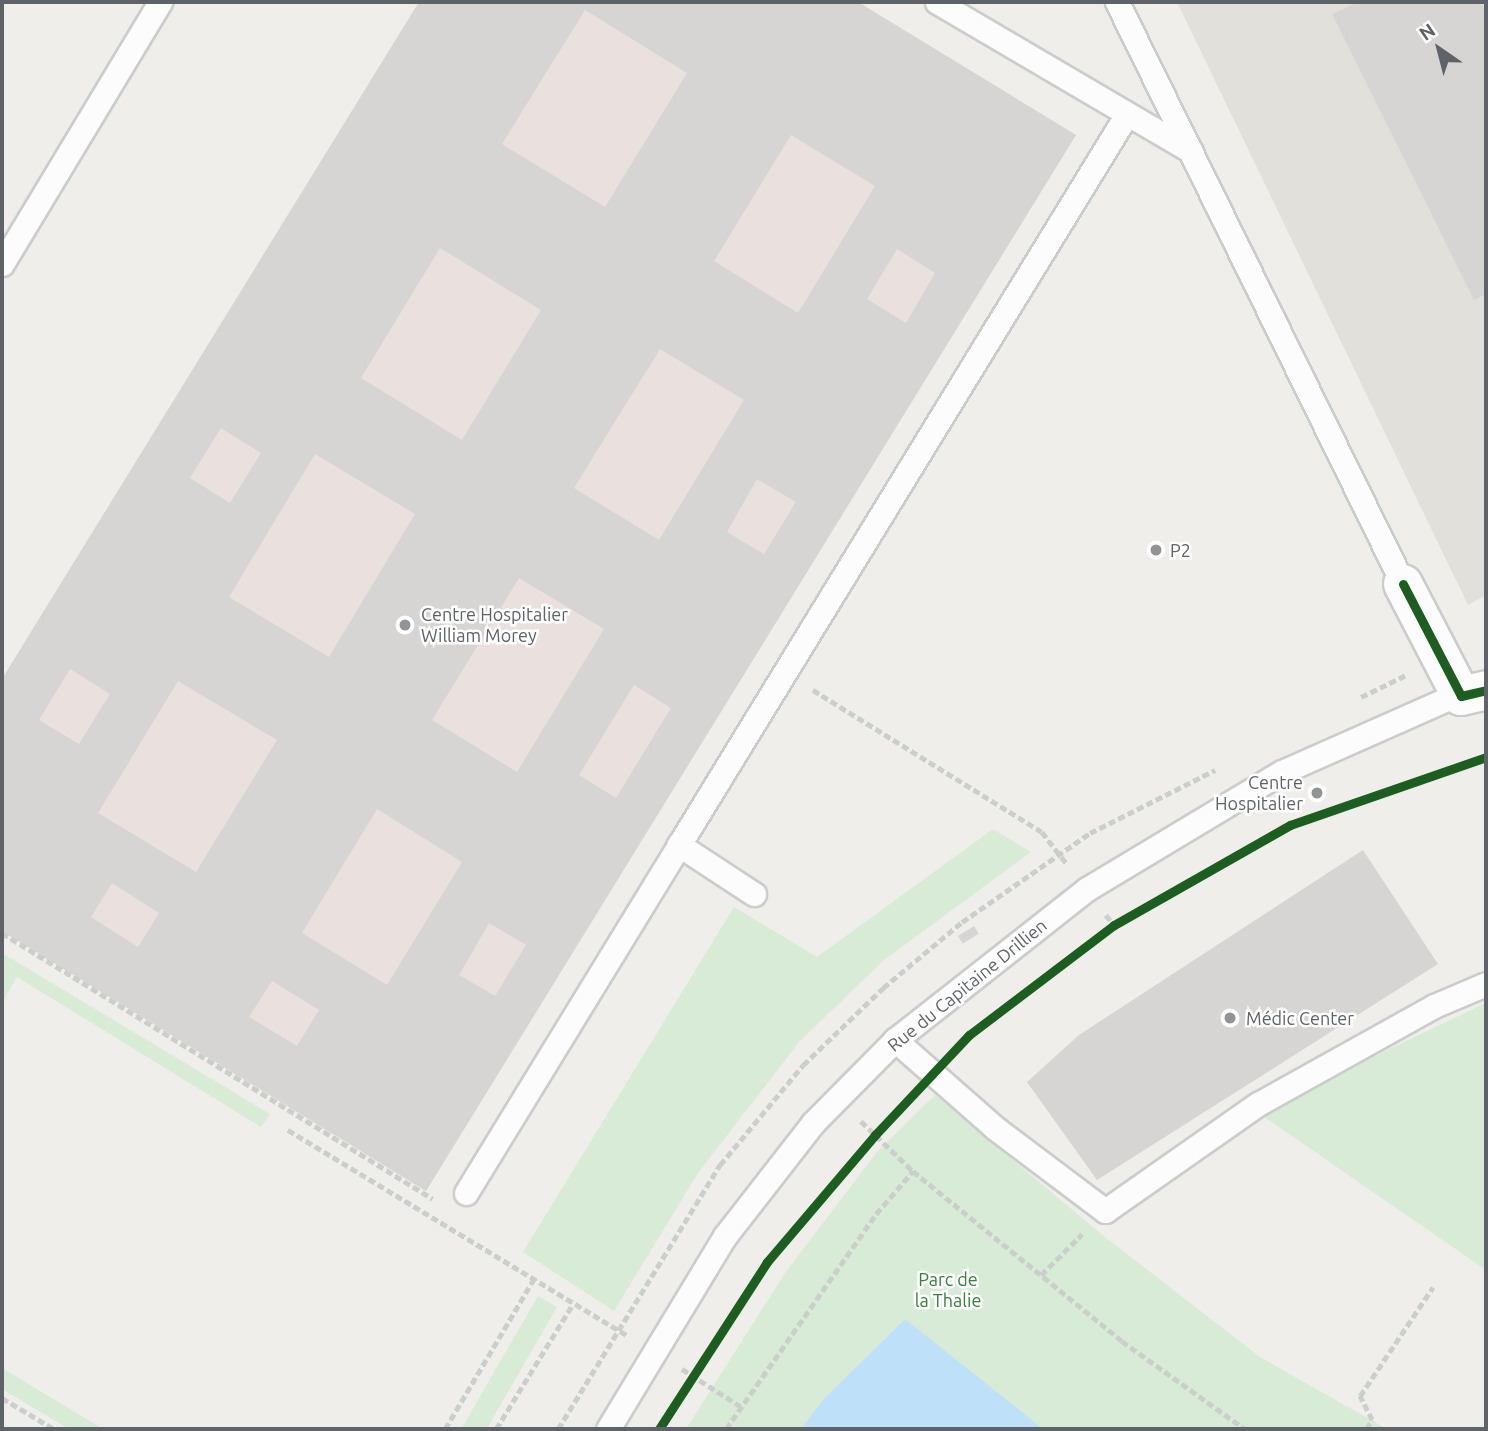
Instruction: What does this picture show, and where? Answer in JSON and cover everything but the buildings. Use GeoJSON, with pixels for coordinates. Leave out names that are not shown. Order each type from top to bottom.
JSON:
{"type":"FeatureCollection","features":[{"type":"Feature","properties":{"kind":"street","name":"Rue du Capitaine Drillien"},"geometry":{"type":"LineString","coordinates":[[1403,584],[1478,687]]}},
{"type":"Feature","properties":{"kind":"lane"},"geometry":{"type":"LineString","coordinates":[[2,264],[160,2]]}},
{"type":"Feature","properties":{"kind":"lane"},"geometry":{"type":"LineString","coordinates":[[937,2],[1191,151]]}},
{"type":"Feature","properties":{"kind":"lane"},"geometry":{"type":"LineString","coordinates":[[1117,2],[1403,584]]}},
{"type":"Feature","properties":{"kind":"lane"},"geometry":{"type":"LineString","coordinates":[[466,1193],[1127,114]]}},
{"type":"Feature","properties":{"kind":"lane","name":"Rue du Capitaine Drillien"},"geometry":{"type":"LineString","coordinates":[[608,1429],[725,1236],[813,1123],[895,1040],[1087,889],[1282,772],[1478,687]]}},
{"type":"Feature","properties":{"kind":"lane"},"geometry":{"type":"LineString","coordinates":[[679,845],[754,894]]}},
{"type":"Feature","properties":{"kind":"lane"},"geometry":{"type":"LineString","coordinates":[[895,1040],[995,1128],[1105,1211],[1258,1104],[1434,1006],[1486,984]]}},
{"type":"Feature","properties":{"kind":"path"},"geometry":{"type":"LineString","coordinates":[[786,672],[1042,832],[1114,925]]}},
{"type":"Feature","properties":{"kind":"path"},"geometry":{"type":"LineString","coordinates":[[2,933],[443,1204]]}},
{"type":"Feature","properties":{"kind":"path"},"geometry":{"type":"LineString","coordinates":[[288,1129],[617,1329]]}},
{"type":"Feature","properties":{"kind":"path"},"geometry":{"type":"LineString","coordinates":[[726,1429],[876,1214],[913,1171],[1122,1341],[1245,1429]]}},
{"type":"Feature","properties":{"kind":"path"},"geometry":{"type":"LineString","coordinates":[[1041,1275],[1105,1211]]}},
{"type":"Feature","properties":{"kind":"path"},"geometry":{"type":"LineString","coordinates":[[445,1429],[533,1279]]}},
{"type":"Feature","properties":{"kind":"path"},"geometry":{"type":"LineString","coordinates":[[1366,1429],[1372,1420],[1360,1396],[1433,1287]]}},
{"type":"Feature","properties":{"kind":"path"},"geometry":{"type":"LineString","coordinates":[[496,1429],[573,1304]]}},
{"type":"Feature","properties":{"kind":"path"},"geometry":{"type":"LineString","coordinates":[[2,1398],[54,1429]]}},
{"type":"Feature","properties":{"kind":"shaded area","name":"Centre Hospitalier William Morey"},"geometry":{"type":"Polygon","coordinates":[[[419,2],[858,2],[1076,135],[426,1191],[2,931],[2,679],[419,2]]]}},
{"type":"Feature","properties":{"kind":"shaded area"},"geometry":{"type":"Polygon","coordinates":[[[1177,2],[1486,2],[1486,595],[1468,605],[1177,2]]]}},
{"type":"Feature","properties":{"kind":"green space"},"geometry":{"type":"Polygon","coordinates":[[[993,829],[1031,852],[884,960],[800,1041],[698,1173],[614,1311],[523,1252],[734,907],[817,957],[993,829]]]}},
{"type":"Feature","properties":{"kind":"green space"},"geometry":{"type":"Polygon","coordinates":[[[2,953],[270,1114],[261,1127],[17,977],[2,1003],[2,953]]]}},
{"type":"Feature","properties":{"kind":"green space"},"geometry":{"type":"Polygon","coordinates":[[[1486,1003],[1486,1270],[1257,1112],[1486,1003]]]}},
{"type":"Feature","properties":{"kind":"green space","name":"Parc de la Thalie"},"geometry":{"type":"Polygon","coordinates":[[[935,1095],[1105,1237],[1260,1357],[1387,1429],[686,1429],[785,1273],[877,1152],[935,1095]]]}},
{"type":"Feature","properties":{"kind":"green space"},"geometry":{"type":"Polygon","coordinates":[[[538,1296],[557,1307],[487,1429],[461,1429],[538,1296]]]}},
{"type":"Feature","properties":{"kind":"green space"},"geometry":{"type":"Polygon","coordinates":[[[2,1368],[103,1429],[69,1429],[2,1389],[2,1368]]]}},
{"type":"Feature","properties":{"kind":"water"},"geometry":{"type":"Polygon","coordinates":[[[905,1319],[1043,1429],[801,1429],[822,1401],[905,1319]]]}},
{"type":"Feature","properties":{"kind":"cycle path"},"geometry":{"type":"LineString","coordinates":[[1403,584],[1461,696],[1486,690]]}},
{"type":"Feature","properties":{"kind":"cycle path"},"geometry":{"type":"LineString","coordinates":[[659,1429],[767,1262],[875,1135],[969,1035],[1114,925],[1290,825],[1486,757]]}},
{"type":"Feature","properties":{"kind":"place","name":"P2"},"geometry":{"type":"Point","coordinates":[1156,550]}},
{"type":"Feature","properties":{"kind":"place","name":"Centre Hospitalier William Morey"},"geometry":{"type":"Point","coordinates":[405,625]}},
{"type":"Feature","properties":{"kind":"place","name":"Centre Hospitalier"},"geometry":{"type":"Point","coordinates":[1317,793]}},
{"type":"Feature","properties":{"kind":"place","name":"Médic Center"},"geometry":{"type":"Point","coordinates":[1230,1018]}}]}
